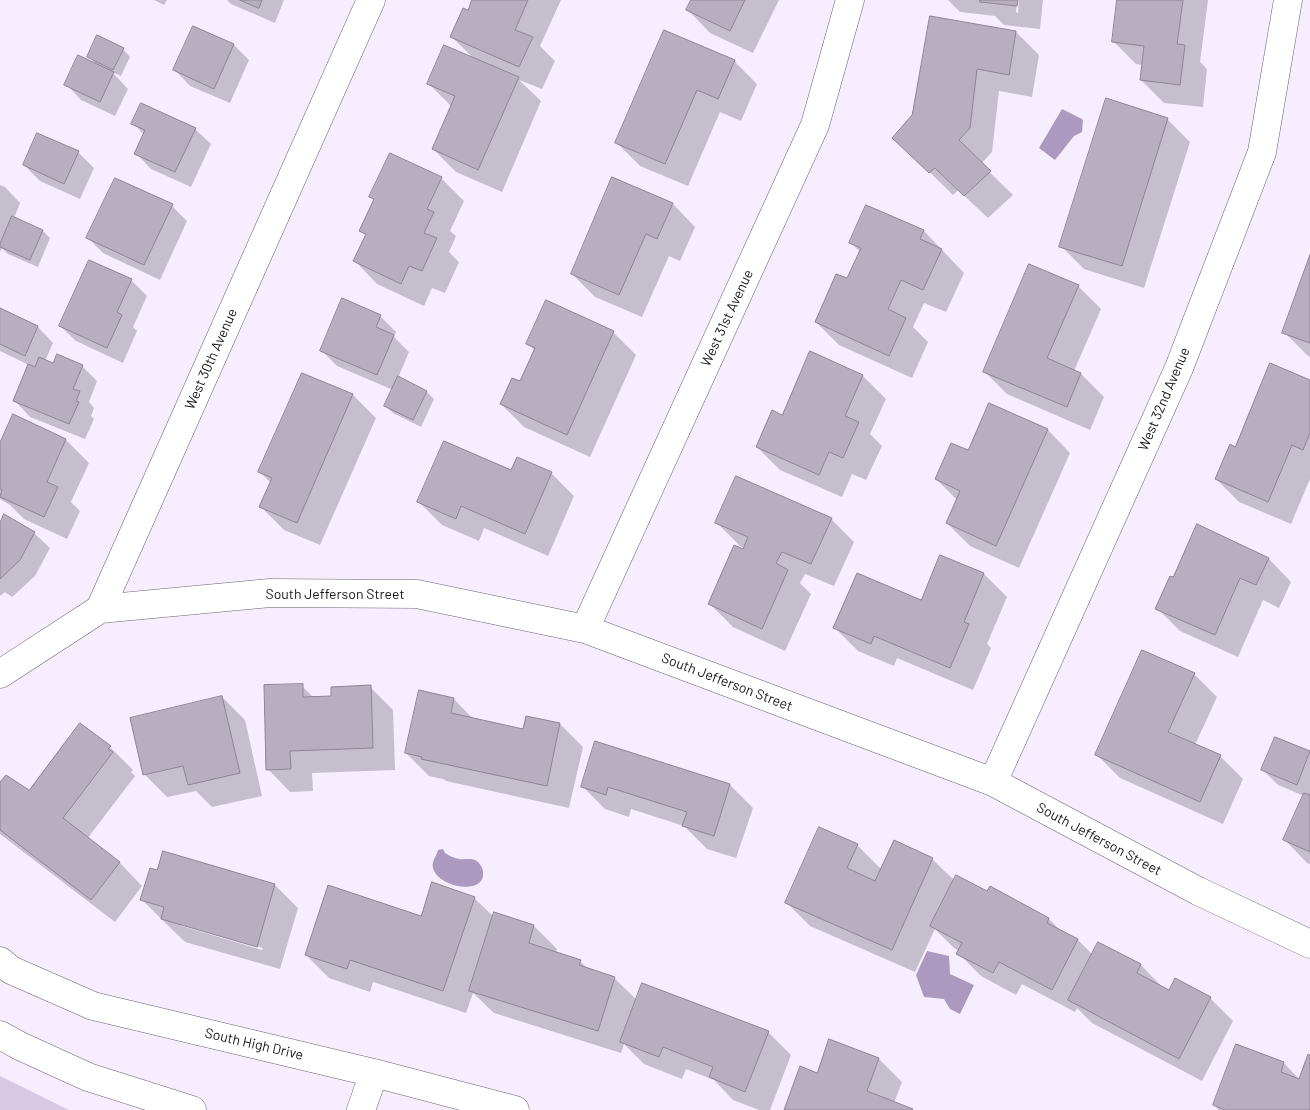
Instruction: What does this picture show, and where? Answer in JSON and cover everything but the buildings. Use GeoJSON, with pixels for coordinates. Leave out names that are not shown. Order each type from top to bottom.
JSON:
{"type":"FeatureCollection","features":[{"type":"Feature","properties":{"kind":"street","name":"West 30th Avenue"},"geometry":{"type":"LineString","coordinates":[[100,609],[371,0]]}},
{"type":"Feature","properties":{"kind":"street","name":"West 31st Avenue"},"geometry":{"type":"LineString","coordinates":[[586,629],[815,125],[850,0]]}},
{"type":"Feature","properties":{"kind":"street","name":"West 32nd Avenue"},"geometry":{"type":"LineString","coordinates":[[993,782],[1179,368],[1262,152],[1288,0]]}},
{"type":"Feature","properties":{"kind":"street","name":"South Jefferson Street"},"geometry":{"type":"LineString","coordinates":[[100,609],[270,593],[418,594],[586,629],[993,782],[1198,891],[1310,944]]}},
{"type":"Feature","properties":{"kind":"street"},"geometry":{"type":"LineString","coordinates":[[0,674],[100,609]]}},
{"type":"Feature","properties":{"kind":"street","name":"South High Drive"},"geometry":{"type":"LineString","coordinates":[[0,961],[11,970],[93,1006],[374,1073],[515,1110]]}},
{"type":"Feature","properties":{"kind":"street"},"geometry":{"type":"LineString","coordinates":[[0,1034],[20,1046],[88,1077],[192,1110]]}},
{"type":"Feature","properties":{"kind":"street"},"geometry":{"type":"LineString","coordinates":[[362,1110],[374,1073]]}},
{"type":"Feature","properties":{"kind":"shaded area"},"geometry":{"type":"Polygon","coordinates":[[[1062,109],[1083,120],[1082,132],[1074,136],[1055,160],[1039,148],[1062,109]]]}},
{"type":"Feature","properties":{"kind":"shaded area"},"geometry":{"type":"Polygon","coordinates":[[[443,849],[445,853],[459,859],[476,860],[483,870],[482,880],[470,887],[452,884],[443,880],[433,868],[433,861],[438,850],[443,849]]]}},
{"type":"Feature","properties":{"kind":"shaded area"},"geometry":{"type":"Polygon","coordinates":[[[927,951],[949,956],[950,974],[974,985],[960,1014],[950,1009],[944,999],[924,997],[916,975],[927,951]]]}},
{"type":"Feature","properties":{"kind":"shaded area"},"geometry":{"type":"Polygon","coordinates":[[[0,1076],[69,1110],[0,1110],[0,1076]]]}}]}
